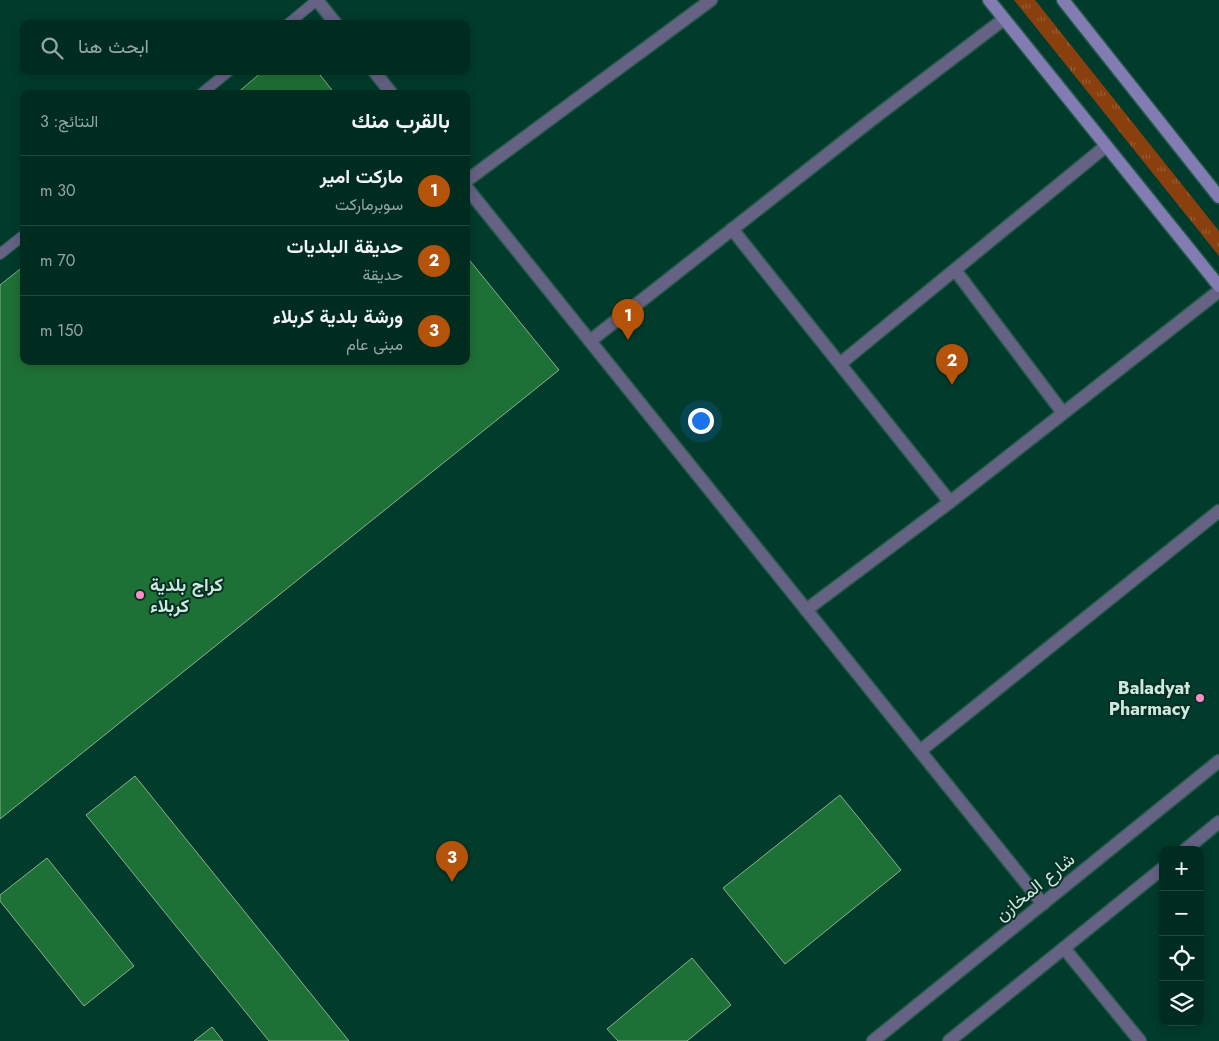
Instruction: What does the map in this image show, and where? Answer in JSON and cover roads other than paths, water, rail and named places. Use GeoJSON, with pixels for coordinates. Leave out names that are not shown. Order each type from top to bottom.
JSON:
{"type":"FeatureCollection","features":[{"type":"Feature","properties":{"kind":"main road"},"geometry":{"type":"LineString","coordinates":[[989,0],[1219,286]]}},
{"type":"Feature","properties":{"kind":"main road"},"geometry":{"type":"LineString","coordinates":[[1063,0],[1219,197]]}},
{"type":"Feature","properties":{"kind":"street"},"geometry":{"type":"LineString","coordinates":[[317,0],[333,20]]}},
{"type":"Feature","properties":{"kind":"street"},"geometry":{"type":"LineString","coordinates":[[470,178],[711,0]]}},
{"type":"Feature","properties":{"kind":"street"},"geometry":{"type":"LineString","coordinates":[[590,341],[870,121],[1004,19]]}},
{"type":"Feature","properties":{"kind":"street"},"geometry":{"type":"LineString","coordinates":[[377,75],[389,90]]}},
{"type":"Feature","properties":{"kind":"street"},"geometry":{"type":"LineString","coordinates":[[841,363],[1106,146]]}},
{"type":"Feature","properties":{"kind":"street"},"geometry":{"type":"LineString","coordinates":[[470,192],[1043,904]]}},
{"type":"Feature","properties":{"kind":"street"},"geometry":{"type":"LineString","coordinates":[[732,229],[841,363],[950,502]]}},
{"type":"Feature","properties":{"kind":"street"},"geometry":{"type":"LineString","coordinates":[[955,270],[1063,414]]}},
{"type":"Feature","properties":{"kind":"street"},"geometry":{"type":"LineString","coordinates":[[806,610],[950,502],[1219,291]]}},
{"type":"Feature","properties":{"kind":"street"},"geometry":{"type":"LineString","coordinates":[[920,751],[1219,511]]}},
{"type":"Feature","properties":{"kind":"street","name":"شارع المخازن"},"geometry":{"type":"LineString","coordinates":[[873,1041],[1219,761]]}},
{"type":"Feature","properties":{"kind":"street"},"geometry":{"type":"LineString","coordinates":[[1205,772],[1219,777]]}},
{"type":"Feature","properties":{"kind":"street"},"geometry":{"type":"LineString","coordinates":[[1190,846],[1219,822]]}},
{"type":"Feature","properties":{"kind":"street"},"geometry":{"type":"LineString","coordinates":[[949,1041],[1159,871]]}},
{"type":"Feature","properties":{"kind":"street"},"geometry":{"type":"LineString","coordinates":[[1064,948],[1140,1041]]}},
{"type":"Feature","properties":{"kind":"lane"},"geometry":{"type":"LineString","coordinates":[[293,20],[317,0]]}},
{"type":"Feature","properties":{"kind":"lane"},"geometry":{"type":"LineString","coordinates":[[205,90],[224,75]]}},
{"type":"Feature","properties":{"kind":"lane"},"geometry":{"type":"LineString","coordinates":[[0,254],[20,238]]}},
{"type":"Feature","properties":{"kind":"place","name":"ماركت امير"},"geometry":{"type":"Point","coordinates":[628,340]}},
{"type":"Feature","properties":{"kind":"place","name":"حديقة البلديات"},"geometry":{"type":"Point","coordinates":[952,385]}},
{"type":"Feature","properties":{"kind":"place","name":"كراج بلدية كربلاء"},"geometry":{"type":"Point","coordinates":[140,595]}},
{"type":"Feature","properties":{"kind":"place","name":"Baladyat Pharmacy"},"geometry":{"type":"Point","coordinates":[1200,698]}},
{"type":"Feature","properties":{"kind":"place","name":"ورشة بلدية كربلاء"},"geometry":{"type":"Point","coordinates":[452,882]}}]}
